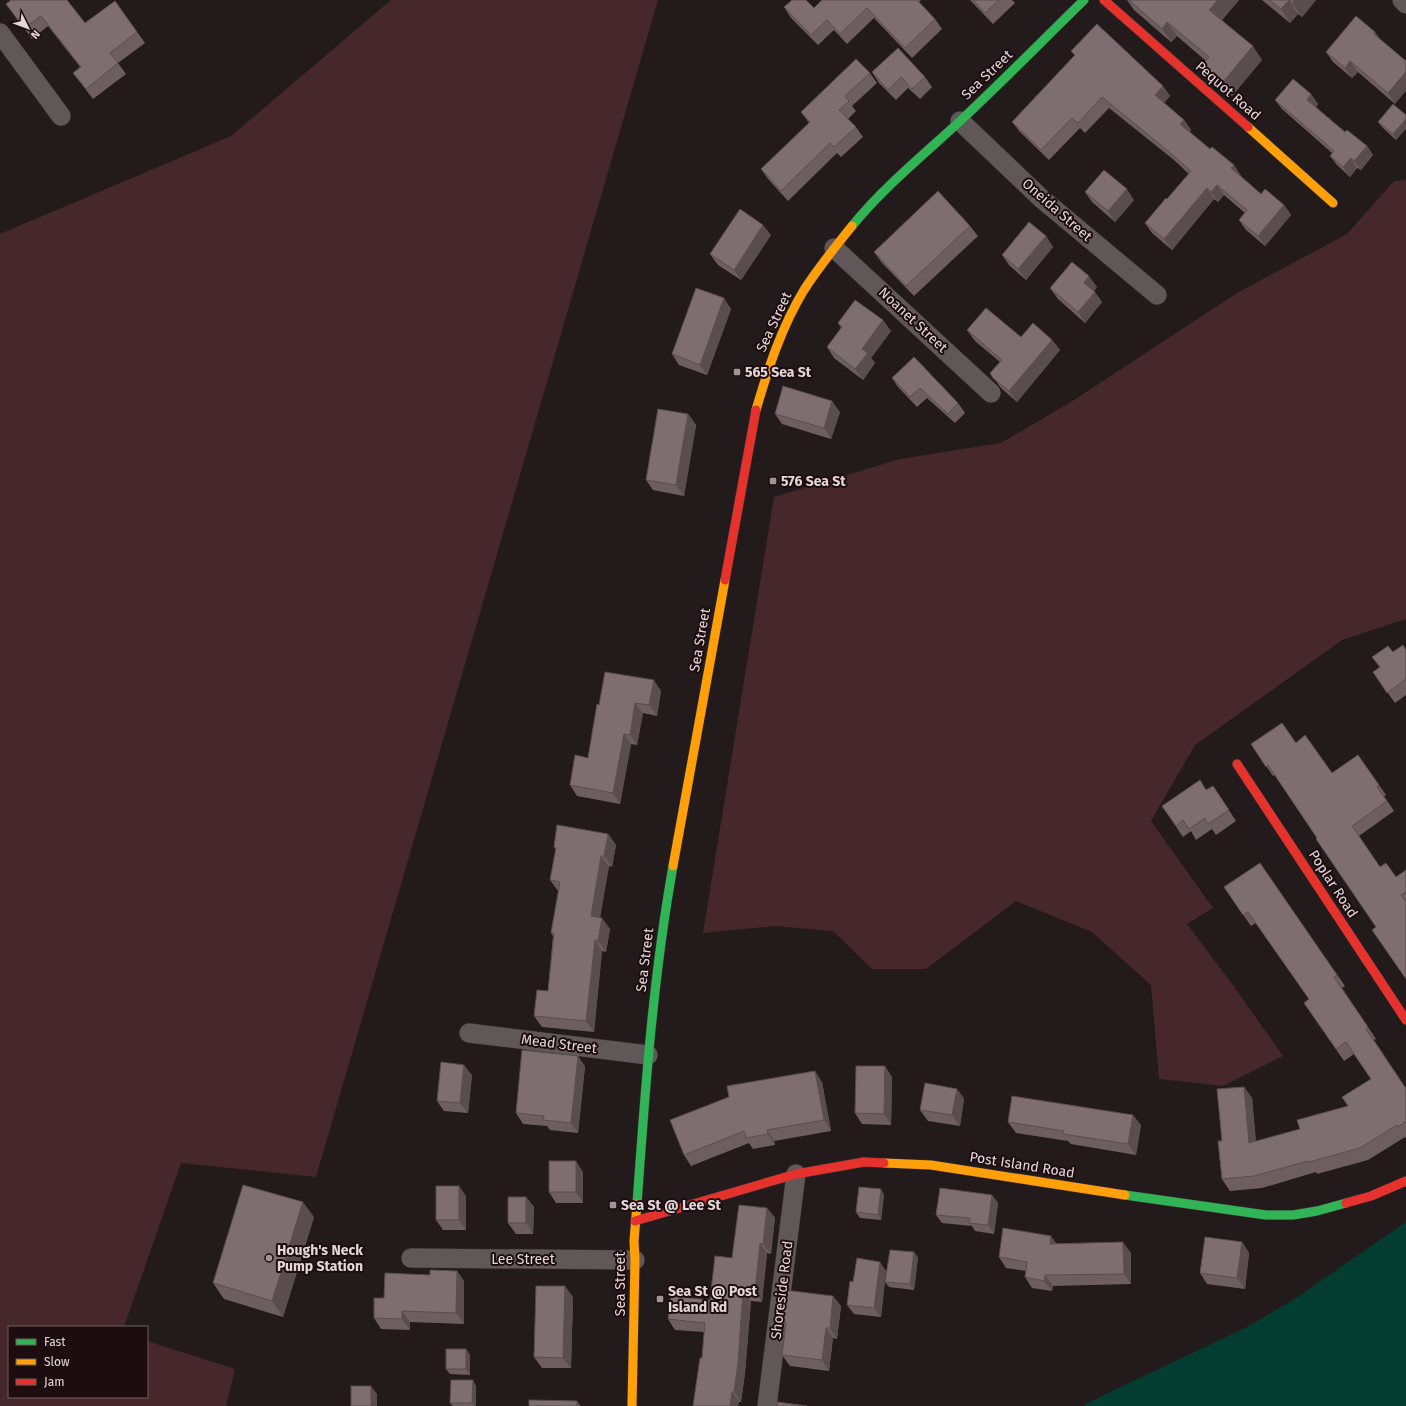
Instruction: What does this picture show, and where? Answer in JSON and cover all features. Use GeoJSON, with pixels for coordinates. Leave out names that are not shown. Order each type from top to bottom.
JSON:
{"type":"FeatureCollection","features":[{"type":"Feature","properties":{"kind":"main road","name":"Sea Street"},"geometry":{"type":"LineString","coordinates":[[632,1406],[635,1221],[648,1055],[665,913],[754,416],[770,362],[784,328],[804,290],[834,248],[862,214],[1084,0]]}},
{"type":"Feature","properties":{"kind":"main road","name":"Pequot Road"},"geometry":{"type":"LineString","coordinates":[[1104,0],[1333,203]]}},
{"type":"Feature","properties":{"kind":"main road","name":"Poplar Road"},"geometry":{"type":"LineString","coordinates":[[1238,764],[1406,1020]]}},
{"type":"Feature","properties":{"kind":"main road","name":"Post Island Road"},"geometry":{"type":"LineString","coordinates":[[635,1221],[796,1174],[864,1162],[931,1165],[1203,1207],[1266,1215],[1292,1215],[1317,1211],[1371,1196],[1406,1181]]}},
{"type":"Feature","properties":{"kind":"street"},"geometry":{"type":"LineString","coordinates":[[1402,0],[1406,4]]}},
{"type":"Feature","properties":{"kind":"street"},"geometry":{"type":"LineString","coordinates":[[0,33],[61,116]]}},
{"type":"Feature","properties":{"kind":"street","name":"Oneida Street"},"geometry":{"type":"LineString","coordinates":[[960,121],[1042,199],[1158,295]]}},
{"type":"Feature","properties":{"kind":"street","name":"Noanet Street"},"geometry":{"type":"LineString","coordinates":[[834,248],[991,393]]}},
{"type":"Feature","properties":{"kind":"street","name":"Mead Street"},"geometry":{"type":"LineString","coordinates":[[469,1033],[648,1055]]}},
{"type":"Feature","properties":{"kind":"street","name":"Shoreside Road"},"geometry":{"type":"LineString","coordinates":[[768,1406],[796,1174]]}},
{"type":"Feature","properties":{"kind":"street","name":"Lee Street"},"geometry":{"type":"LineString","coordinates":[[411,1258],[635,1260]]}},
{"type":"Feature","properties":{"kind":"shaded area"},"geometry":{"type":"Polygon","coordinates":[[[391,0],[658,0],[316,1177],[181,1163],[124,1326],[8,1326],[8,1398],[148,1398],[148,1341],[235,1369],[226,1406],[0,1406],[0,234],[231,136],[391,0]]]}},
{"type":"Feature","properties":{"kind":"shaded area"},"geometry":{"type":"Polygon","coordinates":[[[1406,180],[1406,619],[1342,640],[1195,745],[1151,821],[1213,908],[1187,924],[1283,1056],[1223,1086],[1159,1079],[1151,985],[1092,932],[1016,901],[926,969],[872,969],[833,931],[775,926],[703,933],[774,497],[900,459],[1001,443],[1074,400],[1237,293],[1347,234],[1394,181],[1406,180]]]}},
{"type":"Feature","properties":{"kind":"shaded area"},"geometry":{"type":"Polygon","coordinates":[[[1406,1222],[1406,1406],[1084,1406],[1087,1403],[1247,1327],[1293,1300],[1406,1222]]]}},
{"type":"Feature","properties":{"kind":"building"},"geometry":{"type":"Polygon","coordinates":[[[11,0],[67,0],[85,23],[115,1],[137,32],[110,53],[118,63],[86,89],[73,73],[81,67],[41,16],[24,28],[6,4],[11,0]]]}},
{"type":"Feature","properties":{"kind":"building"},"geometry":{"type":"Polygon","coordinates":[[[792,0],[806,0],[814,8],[822,0],[917,0],[935,19],[905,48],[867,8],[840,34],[827,20],[811,35],[784,7],[792,0]]]}},
{"type":"Feature","properties":{"kind":"building"},"geometry":{"type":"Polygon","coordinates":[[[973,0],[999,0],[985,13],[973,0]]]}},
{"type":"Feature","properties":{"kind":"building"},"geometry":{"type":"Polygon","coordinates":[[[1129,0],[1218,0],[1209,10],[1253,46],[1222,83],[1202,65],[1209,57],[1167,22],[1162,29],[1129,0]]]}},
{"type":"Feature","properties":{"kind":"building"},"geometry":{"type":"Polygon","coordinates":[[[1269,0],[1289,0],[1281,9],[1269,0]]]}},
{"type":"Feature","properties":{"kind":"building"},"geometry":{"type":"Polygon","coordinates":[[[1356,16],[1375,32],[1374,34],[1406,61],[1406,72],[1388,93],[1350,61],[1345,68],[1326,52],[1356,16]]]}},
{"type":"Feature","properties":{"kind":"building"},"geometry":{"type":"Polygon","coordinates":[[[1097,24],[1163,86],[1155,95],[1184,120],[1180,124],[1210,149],[1212,147],[1234,165],[1231,168],[1261,194],[1265,189],[1284,205],[1258,236],[1239,220],[1247,210],[1217,185],[1211,192],[1207,188],[1164,239],[1145,223],[1191,171],[1102,97],[1078,123],[1072,118],[1041,150],[1012,122],[1075,55],[1071,51],[1097,24]]]}},
{"type":"Feature","properties":{"kind":"building"},"geometry":{"type":"Polygon","coordinates":[[[898,48],[925,77],[912,89],[901,77],[888,90],[872,72],[898,48]]]}},
{"type":"Feature","properties":{"kind":"building"},"geometry":{"type":"Polygon","coordinates":[[[856,59],[870,73],[845,96],[849,101],[839,110],[856,127],[834,147],[830,143],[781,191],[761,169],[810,122],[801,112],[856,59]]]}},
{"type":"Feature","properties":{"kind":"building"},"geometry":{"type":"Polygon","coordinates":[[[1293,79],[1311,94],[1307,100],[1345,132],[1347,130],[1367,146],[1354,161],[1351,158],[1343,167],[1330,156],[1334,151],[1275,100],[1293,79]]]}},
{"type":"Feature","properties":{"kind":"building"},"geometry":{"type":"Polygon","coordinates":[[[1393,104],[1406,115],[1406,119],[1393,134],[1378,122],[1393,104]]]}},
{"type":"Feature","properties":{"kind":"building"},"geometry":{"type":"Polygon","coordinates":[[[1104,170],[1127,189],[1108,211],[1085,192],[1104,170]]]}},
{"type":"Feature","properties":{"kind":"building"},"geometry":{"type":"Polygon","coordinates":[[[938,191],[970,226],[906,286],[874,252],[938,191]]]}},
{"type":"Feature","properties":{"kind":"building"},"geometry":{"type":"Polygon","coordinates":[[[740,209],[763,225],[734,270],[710,254],[740,209]]]}},
{"type":"Feature","properties":{"kind":"building"},"geometry":{"type":"Polygon","coordinates":[[[1029,222],[1046,236],[1018,269],[1002,255],[1029,222]]]}},
{"type":"Feature","properties":{"kind":"building"},"geometry":{"type":"Polygon","coordinates":[[[1072,262],[1089,276],[1084,283],[1095,292],[1078,312],[1050,288],[1072,262]]]}},
{"type":"Feature","properties":{"kind":"building"},"geometry":{"type":"Polygon","coordinates":[[[696,288],[724,298],[700,365],[672,354],[696,288]]]}},
{"type":"Feature","properties":{"kind":"building"},"geometry":{"type":"Polygon","coordinates":[[[855,300],[883,320],[862,349],[868,353],[855,369],[827,347],[842,327],[838,323],[855,300]]]}},
{"type":"Feature","properties":{"kind":"building"},"geometry":{"type":"Polygon","coordinates":[[[986,308],[1021,337],[1033,323],[1052,340],[1009,391],[993,378],[990,373],[1002,360],[967,330],[986,308]]]}},
{"type":"Feature","properties":{"kind":"building"},"geometry":{"type":"Polygon","coordinates":[[[914,357],[958,403],[948,414],[920,388],[910,397],[892,378],[914,357]]]}},
{"type":"Feature","properties":{"kind":"building"},"geometry":{"type":"Polygon","coordinates":[[[783,386],[832,401],[824,428],[775,414],[783,386]]]}},
{"type":"Feature","properties":{"kind":"building"},"geometry":{"type":"Polygon","coordinates":[[[658,409],[688,414],[676,485],[646,480],[658,409]]]}},
{"type":"Feature","properties":{"kind":"building"},"geometry":{"type":"Polygon","coordinates":[[[1403,645],[1406,650],[1406,679],[1387,693],[1373,672],[1380,667],[1372,657],[1388,646],[1393,652],[1403,645]]]}},
{"type":"Feature","properties":{"kind":"building"},"geometry":{"type":"Polygon","coordinates":[[[605,672],[654,680],[649,705],[635,703],[630,735],[624,734],[613,793],[570,785],[575,755],[588,758],[597,704],[599,705],[605,672]]]}},
{"type":"Feature","properties":{"kind":"building"},"geometry":{"type":"Polygon","coordinates":[[[1282,723],[1296,743],[1305,735],[1332,773],[1358,755],[1379,785],[1377,787],[1387,801],[1352,826],[1380,867],[1386,863],[1396,877],[1406,870],[1406,892],[1401,895],[1406,902],[1406,979],[1372,930],[1376,927],[1268,765],[1266,767],[1251,744],[1282,723]]]}},
{"type":"Feature","properties":{"kind":"building"},"geometry":{"type":"Polygon","coordinates":[[[1200,780],[1206,790],[1213,786],[1229,810],[1208,824],[1205,818],[1189,829],[1183,820],[1176,826],[1162,806],[1200,780]]]}},
{"type":"Feature","properties":{"kind":"building"},"geometry":{"type":"Polygon","coordinates":[[[557,825],[608,834],[604,856],[601,856],[591,916],[602,918],[598,941],[595,940],[586,1021],[534,1016],[537,990],[548,991],[554,933],[551,933],[560,882],[550,880],[556,848],[554,847],[557,825]]]}},
{"type":"Feature","properties":{"kind":"building"},"geometry":{"type":"Polygon","coordinates":[[[1260,863],[1337,975],[1334,977],[1368,1027],[1366,1029],[1406,1089],[1406,1121],[1360,1148],[1254,1176],[1222,1179],[1218,1141],[1222,1141],[1217,1089],[1244,1087],[1249,1143],[1300,1129],[1297,1120],[1348,1106],[1342,1097],[1371,1079],[1346,1042],[1336,1049],[1304,1003],[1309,999],[1248,912],[1243,915],[1224,887],[1260,863]]]}},
{"type":"Feature","properties":{"kind":"building"},"geometry":{"type":"Polygon","coordinates":[[[522,1050],[578,1056],[571,1123],[543,1120],[544,1116],[516,1113],[522,1050]]]}},
{"type":"Feature","properties":{"kind":"building"},"geometry":{"type":"Polygon","coordinates":[[[441,1062],[464,1065],[460,1103],[437,1101],[441,1062]]]}},
{"type":"Feature","properties":{"kind":"building"},"geometry":{"type":"Polygon","coordinates":[[[856,1066],[885,1066],[884,1114],[855,1113],[856,1066]]]}},
{"type":"Feature","properties":{"kind":"building"},"geometry":{"type":"Polygon","coordinates":[[[815,1071],[824,1120],[767,1130],[768,1134],[746,1138],[744,1131],[684,1155],[670,1120],[729,1097],[727,1086],[815,1071]]]}},
{"type":"Feature","properties":{"kind":"building"},"geometry":{"type":"Polygon","coordinates":[[[925,1083],[957,1089],[952,1115],[920,1110],[925,1083]]]}},
{"type":"Feature","properties":{"kind":"building"},"geometry":{"type":"Polygon","coordinates":[[[1012,1096],[1133,1115],[1128,1144],[1063,1134],[1064,1131],[1008,1122],[1012,1096]]]}},
{"type":"Feature","properties":{"kind":"building"},"geometry":{"type":"Polygon","coordinates":[[[549,1161],[576,1161],[576,1192],[549,1192],[549,1161]]]}},
{"type":"Feature","properties":{"kind":"building","name":"Hough's Neck Pump Station"},"geometry":{"type":"Polygon","coordinates":[[[243,1185],[303,1202],[272,1301],[213,1283],[243,1185]]]}},
{"type":"Feature","properties":{"kind":"building"},"geometry":{"type":"Polygon","coordinates":[[[436,1186],[459,1186],[459,1220],[436,1220],[436,1186]]]}},
{"type":"Feature","properties":{"kind":"building"},"geometry":{"type":"Polygon","coordinates":[[[859,1187],[881,1189],[878,1215],[856,1212],[859,1187]]]}},
{"type":"Feature","properties":{"kind":"building"},"geometry":{"type":"Polygon","coordinates":[[[940,1188],[992,1195],[988,1225],[969,1223],[970,1218],[936,1215],[940,1188]]]}},
{"type":"Feature","properties":{"kind":"building"},"geometry":{"type":"Polygon","coordinates":[[[508,1197],[526,1197],[526,1223],[508,1223],[508,1197]]]}},
{"type":"Feature","properties":{"kind":"building"},"geometry":{"type":"Polygon","coordinates":[[[739,1205],[767,1208],[763,1244],[760,1243],[755,1292],[743,1291],[738,1363],[734,1392],[732,1392],[730,1406],[693,1406],[700,1358],[702,1358],[705,1323],[668,1319],[671,1296],[710,1300],[715,1256],[732,1258],[739,1205]]]}},
{"type":"Feature","properties":{"kind":"building"},"geometry":{"type":"Polygon","coordinates":[[[1003,1228],[1051,1236],[1050,1244],[1123,1242],[1124,1274],[1045,1275],[1044,1281],[1025,1277],[1027,1262],[999,1257],[1003,1228]]]}},
{"type":"Feature","properties":{"kind":"building"},"geometry":{"type":"Polygon","coordinates":[[[1205,1237],[1242,1242],[1237,1278],[1200,1273],[1205,1237]]]}},
{"type":"Feature","properties":{"kind":"building"},"geometry":{"type":"Polygon","coordinates":[[[890,1250],[914,1252],[910,1284],[885,1282],[890,1250]]]}},
{"type":"Feature","properties":{"kind":"building"},"geometry":{"type":"Polygon","coordinates":[[[857,1258],[880,1262],[874,1308],[847,1305],[850,1281],[853,1282],[857,1258]]]}},
{"type":"Feature","properties":{"kind":"building"},"geometry":{"type":"Polygon","coordinates":[[[430,1270],[457,1271],[456,1313],[402,1311],[402,1319],[374,1318],[374,1298],[384,1298],[385,1273],[430,1275],[430,1270]]]}},
{"type":"Feature","properties":{"kind":"building"},"geometry":{"type":"Polygon","coordinates":[[[536,1286],[565,1286],[563,1358],[534,1357],[536,1286]]]}},
{"type":"Feature","properties":{"kind":"building"},"geometry":{"type":"Polygon","coordinates":[[[784,1290],[833,1296],[830,1328],[826,1328],[822,1360],[782,1355],[786,1323],[780,1322],[784,1290]]]}},
{"type":"Feature","properties":{"kind":"building"},"geometry":{"type":"Polygon","coordinates":[[[446,1349],[466,1349],[466,1369],[446,1369],[446,1349]]]}},
{"type":"Feature","properties":{"kind":"building"},"geometry":{"type":"Polygon","coordinates":[[[451,1380],[473,1380],[472,1403],[450,1403],[451,1380]]]}},
{"type":"Feature","properties":{"kind":"building"},"geometry":{"type":"Polygon","coordinates":[[[351,1386],[371,1386],[371,1406],[351,1406],[351,1386]]]}},
{"type":"Feature","properties":{"kind":"building"},"geometry":{"type":"Polygon","coordinates":[[[529,1400],[577,1401],[577,1406],[529,1406],[529,1400]]]}},
{"type":"Feature","properties":{"kind":"building"},"geometry":{"type":"Polygon","coordinates":[[[777,1402],[807,1406],[777,1406],[777,1402]]]}},
{"type":"Feature","properties":{"kind":"traffic: fast"},"geometry":{"type":"LineString","coordinates":[[852,226],[890,185],[974,108],[1084,0]]}},
{"type":"Feature","properties":{"kind":"traffic: fast"},"geometry":{"type":"LineString","coordinates":[[637,1204],[655,992],[673,866]]}},
{"type":"Feature","properties":{"kind":"traffic: fast"},"geometry":{"type":"LineString","coordinates":[[1125,1195],[1266,1215],[1293,1215],[1317,1211],[1346,1203]]}},
{"type":"Feature","properties":{"kind":"traffic: slow"},"geometry":{"type":"LineString","coordinates":[[1248,127],[1333,203]]}},
{"type":"Feature","properties":{"kind":"traffic: slow"},"geometry":{"type":"LineString","coordinates":[[756,410],[765,379],[788,319],[804,290],[815,274],[852,226]]}},
{"type":"Feature","properties":{"kind":"traffic: slow"},"geometry":{"type":"LineString","coordinates":[[673,866],[725,580]]}},
{"type":"Feature","properties":{"kind":"traffic: slow"},"geometry":{"type":"LineString","coordinates":[[884,1163],[931,1165],[1125,1195]]}},
{"type":"Feature","properties":{"kind":"traffic: slow"},"geometry":{"type":"LineString","coordinates":[[632,1406],[635,1260],[634,1241],[637,1204]]}},
{"type":"Feature","properties":{"kind":"traffic: jam"},"geometry":{"type":"LineString","coordinates":[[1104,0],[1248,127]]}},
{"type":"Feature","properties":{"kind":"traffic: jam"},"geometry":{"type":"LineString","coordinates":[[725,580],[756,410]]}},
{"type":"Feature","properties":{"kind":"traffic: jam"},"geometry":{"type":"LineString","coordinates":[[1237,764],[1406,1020]]}},
{"type":"Feature","properties":{"kind":"traffic: jam"},"geometry":{"type":"LineString","coordinates":[[635,1221],[796,1174],[864,1162],[884,1163]]}},
{"type":"Feature","properties":{"kind":"traffic: jam"},"geometry":{"type":"LineString","coordinates":[[1346,1203],[1371,1196],[1406,1181]]}},
{"type":"Feature","properties":{"kind":"place","name":"565 Sea St"},"geometry":{"type":"Point","coordinates":[737,372]}},
{"type":"Feature","properties":{"kind":"place","name":"576 Sea St"},"geometry":{"type":"Point","coordinates":[773,481]}},
{"type":"Feature","properties":{"kind":"place","name":"Sea St @ Lee St"},"geometry":{"type":"Point","coordinates":[613,1205]}},
{"type":"Feature","properties":{"kind":"place","name":"Hough's Neck Pump Station"},"geometry":{"type":"Point","coordinates":[269,1258]}},
{"type":"Feature","properties":{"kind":"place","name":"Sea St @ Post Island Rd"},"geometry":{"type":"Point","coordinates":[660,1299]}}]}
